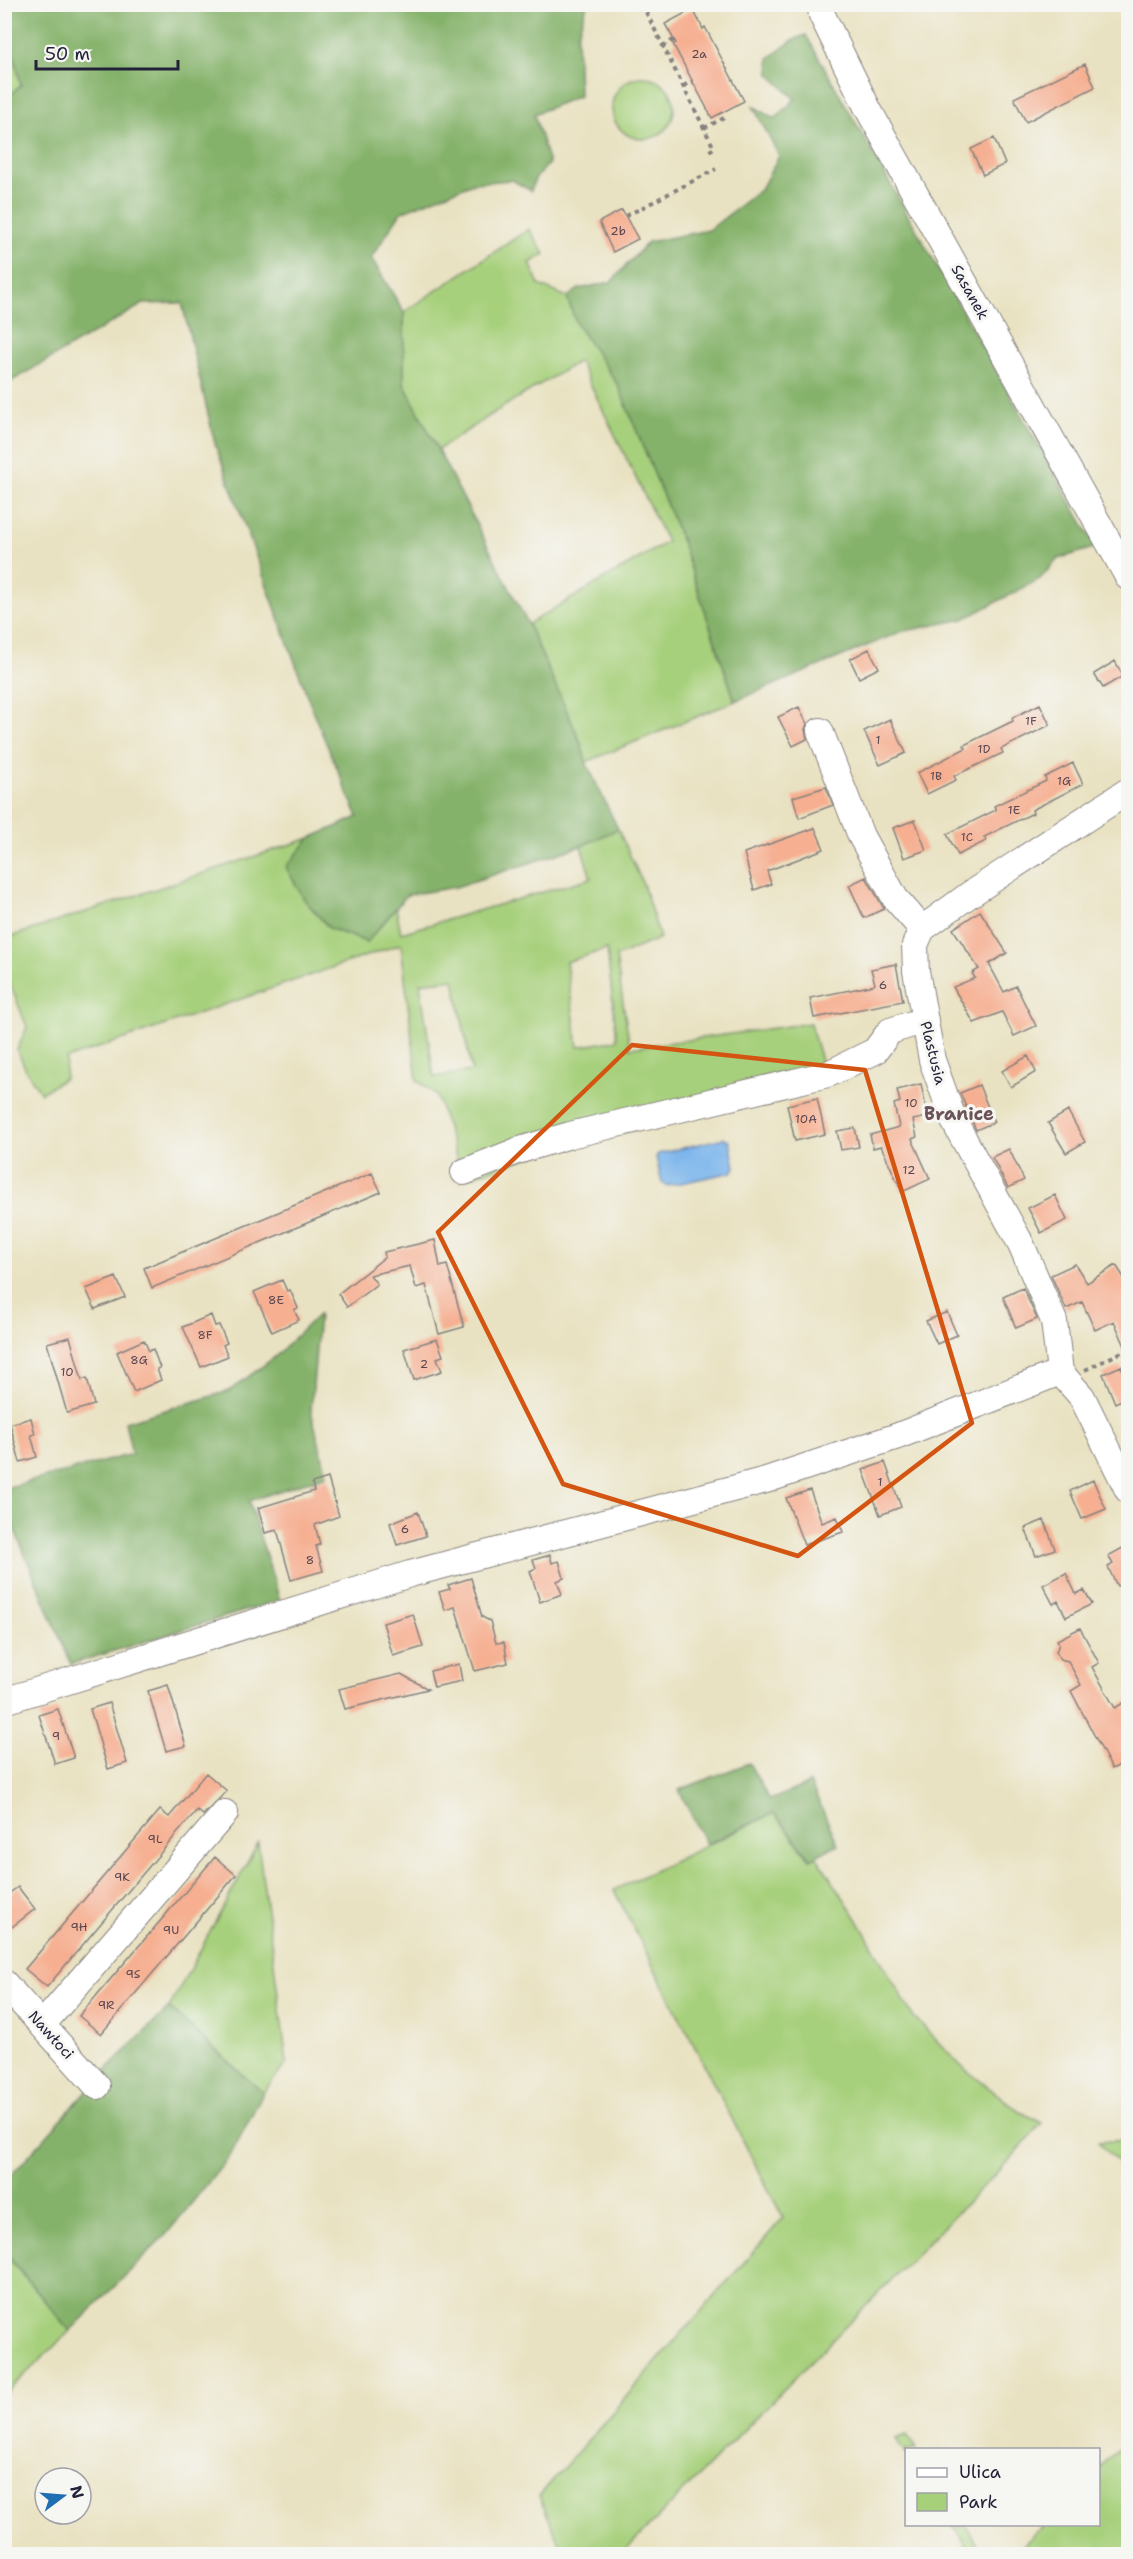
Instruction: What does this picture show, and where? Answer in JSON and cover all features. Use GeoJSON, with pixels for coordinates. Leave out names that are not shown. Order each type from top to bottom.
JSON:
{"type":"FeatureCollection","features":[{"type":"Feature","properties":{"kind":"street","name":"Sasanek"},"geometry":{"type":"LineString","coordinates":[[820,4],[822,15],[868,109],[1128,577]]}},
{"type":"Feature","properties":{"kind":"street"},"geometry":{"type":"LineString","coordinates":[[820,731],[861,836],[896,898],[922,929],[969,895],[1128,791]]}},
{"type":"Feature","properties":{"kind":"street","name":"Plastusia"},"geometry":{"type":"LineString","coordinates":[[922,929],[915,945],[916,971],[932,1060],[954,1121],[1022,1244],[1054,1321],[1060,1372]]}},
{"type":"Feature","properties":{"kind":"street"},"geometry":{"type":"LineString","coordinates":[[464,1172],[517,1151],[570,1135],[828,1074],[875,1051],[890,1031],[925,1020]]}},
{"type":"Feature","properties":{"kind":"street"},"geometry":{"type":"LineString","coordinates":[[4,1701],[410,1574],[766,1480],[898,1436],[1060,1372],[1082,1397],[1128,1490]]}},
{"type":"Feature","properties":{"kind":"street"},"geometry":{"type":"LineString","coordinates":[[42,2025],[225,1813]]}},
{"type":"Feature","properties":{"kind":"street","name":"Nawłoci"},"geometry":{"type":"LineString","coordinates":[[4,1983],[97,2086]]}},
{"type":"Feature","properties":{"kind":"path"},"geometry":{"type":"LineString","coordinates":[[642,4],[714,148],[708,152]]}},
{"type":"Feature","properties":{"kind":"path"},"geometry":{"type":"LineString","coordinates":[[662,46],[674,40]]}},
{"type":"Feature","properties":{"kind":"path"},"geometry":{"type":"LineString","coordinates":[[683,86],[693,81]]}},
{"type":"Feature","properties":{"kind":"path"},"geometry":{"type":"LineString","coordinates":[[705,128],[723,118]]}},
{"type":"Feature","properties":{"kind":"path"},"geometry":{"type":"LineString","coordinates":[[626,216],[716,169]]}},
{"type":"Feature","properties":{"kind":"path"},"geometry":{"type":"LineString","coordinates":[[1090,1368],[1128,1349]]}},
{"type":"Feature","properties":{"kind":"highlighted area"},"geometry":{"type":"Polygon","coordinates":[[[632,1045],[865,1070],[972,1423],[798,1556],[563,1484],[438,1232],[632,1045]]]}},
{"type":"Feature","properties":{"kind":"green space"},"geometry":{"type":"Polygon","coordinates":[[[4,5],[587,5],[577,36],[579,96],[534,114],[549,163],[535,179],[531,191],[512,180],[473,183],[401,212],[371,258],[404,312],[404,384],[528,624],[581,743],[586,762],[618,829],[581,846],[456,887],[407,895],[367,942],[329,928],[304,899],[286,867],[310,838],[358,817],[315,717],[215,444],[182,303],[143,304],[5,385],[5,100],[21,85],[12,48],[5,35],[4,5]]]}},
{"type":"Feature","properties":{"kind":"green space"},"geometry":{"type":"Polygon","coordinates":[[[4,35],[12,48],[21,85],[5,100],[4,35]]]}},
{"type":"Feature","properties":{"kind":"green space"},"geometry":{"type":"Polygon","coordinates":[[[806,35],[1096,547],[1058,559],[1040,579],[964,619],[900,632],[735,701],[682,542],[618,385],[576,323],[567,297],[579,289],[611,282],[648,242],[709,230],[761,189],[779,156],[753,106],[775,119],[795,99],[770,75],[769,58],[793,40],[806,35]]]}},
{"type":"Feature","properties":{"kind":"green space"},"geometry":{"type":"Polygon","coordinates":[[[637,77],[649,77],[665,86],[672,96],[674,108],[672,120],[665,130],[649,139],[637,139],[626,134],[617,125],[612,114],[612,102],[617,91],[626,82],[637,77]]]}},
{"type":"Feature","properties":{"kind":"green space"},"geometry":{"type":"Polygon","coordinates":[[[529,229],[545,254],[530,263],[539,285],[567,297],[576,323],[618,385],[682,542],[735,701],[586,762],[581,743],[528,624],[667,542],[579,361],[438,450],[404,384],[404,312],[529,229]]]}},
{"type":"Feature","properties":{"kind":"green space"},"geometry":{"type":"Polygon","coordinates":[[[618,829],[643,884],[660,938],[616,957],[630,1048],[810,1023],[828,1084],[551,1150],[463,1179],[437,1096],[417,1080],[401,944],[66,1059],[65,1078],[41,1093],[27,1072],[17,1050],[27,1027],[5,971],[4,918],[10,937],[310,838],[287,867],[304,899],[329,928],[367,942],[396,908],[401,933],[591,878],[581,846],[618,829]],[[607,949],[566,962],[578,1047],[617,1040],[607,949]],[[454,979],[420,983],[434,1077],[472,1071],[454,979]]]}},
{"type":"Feature","properties":{"kind":"green space"},"geometry":{"type":"Polygon","coordinates":[[[319,1314],[311,1411],[327,1475],[249,1501],[280,1600],[71,1664],[5,1507],[5,1488],[132,1454],[125,1422],[229,1391],[276,1356],[319,1314]]]}},
{"type":"Feature","properties":{"kind":"green space"},"geometry":{"type":"Polygon","coordinates":[[[749,1763],[770,1800],[810,1783],[838,1844],[811,1859],[774,1813],[706,1844],[679,1790],[749,1763]]]}},
{"type":"Feature","properties":{"kind":"green space"},"geometry":{"type":"Polygon","coordinates":[[[774,1813],[810,1859],[816,1856],[856,1917],[913,2016],[961,2066],[1019,2111],[1042,2123],[1013,2156],[622,2554],[564,2554],[539,2496],[783,2218],[614,1890],[774,1813]]]}},
{"type":"Feature","properties":{"kind":"green space"},"geometry":{"type":"Polygon","coordinates":[[[258,1843],[287,2063],[263,2093],[169,2008],[258,1843]]]}},
{"type":"Feature","properties":{"kind":"green space"},"geometry":{"type":"Polygon","coordinates":[[[169,2008],[263,2093],[230,2156],[164,2237],[70,2331],[5,2253],[5,2182],[101,2075],[169,2008]]]}},
{"type":"Feature","properties":{"kind":"green space"},"geometry":{"type":"Polygon","coordinates":[[[1128,2140],[1128,2172],[1098,2142],[1128,2140]]]}},
{"type":"Feature","properties":{"kind":"green space"},"geometry":{"type":"Polygon","coordinates":[[[4,2253],[70,2331],[5,2394],[4,2394],[4,2253]]]}},
{"type":"Feature","properties":{"kind":"green space"},"geometry":{"type":"Polygon","coordinates":[[[907,2435],[915,2448],[905,2448],[905,2453],[896,2439],[907,2435]]]}},
{"type":"Feature","properties":{"kind":"green space"},"geometry":{"type":"Polygon","coordinates":[[[1128,2439],[1128,2554],[1014,2554],[1043,2526],[1100,2526],[1100,2468],[1128,2439]]]}},
{"type":"Feature","properties":{"kind":"green space"},"geometry":{"type":"Polygon","coordinates":[[[953,2526],[966,2526],[984,2554],[971,2554],[953,2526]]]}},
{"type":"Feature","properties":{"kind":"water"},"geometry":{"type":"Polygon","coordinates":[[[724,1138],[730,1142],[735,1167],[732,1172],[667,1186],[662,1183],[656,1157],[658,1154],[724,1138]]]}},
{"type":"Feature","properties":{"kind":"building"},"geometry":{"type":"Polygon","coordinates":[[[693,9],[744,101],[712,118],[665,24],[693,9]]]}},
{"type":"Feature","properties":{"kind":"building"},"geometry":{"type":"Polygon","coordinates":[[[1085,64],[1095,87],[1026,122],[1014,98],[1085,64]]]}},
{"type":"Feature","properties":{"kind":"building"},"geometry":{"type":"Polygon","coordinates":[[[994,138],[1005,164],[983,175],[971,149],[994,138]]]}},
{"type":"Feature","properties":{"kind":"building"},"geometry":{"type":"Polygon","coordinates":[[[622,210],[638,239],[613,252],[599,222],[622,210]]]}},
{"type":"Feature","properties":{"kind":"building"},"geometry":{"type":"Polygon","coordinates":[[[869,649],[879,668],[859,678],[850,659],[869,649]]]}},
{"type":"Feature","properties":{"kind":"building"},"geometry":{"type":"Polygon","coordinates":[[[1115,661],[1123,676],[1103,688],[1094,674],[1115,661]]]}},
{"type":"Feature","properties":{"kind":"building"},"geometry":{"type":"Polygon","coordinates":[[[1040,704],[1050,725],[1001,749],[1003,753],[954,776],[956,780],[927,794],[917,773],[966,748],[964,745],[1013,721],[1012,718],[1040,704]]]}},
{"type":"Feature","properties":{"kind":"building"},"geometry":{"type":"Polygon","coordinates":[[[799,707],[807,724],[805,729],[807,739],[793,746],[778,717],[799,707]]]}},
{"type":"Feature","properties":{"kind":"building"},"geometry":{"type":"Polygon","coordinates":[[[890,719],[906,753],[880,765],[864,731],[890,719]]]}},
{"type":"Feature","properties":{"kind":"building"},"geometry":{"type":"Polygon","coordinates":[[[1073,763],[1083,784],[1032,810],[1033,813],[984,837],[986,841],[958,855],[947,834],[996,810],[994,806],[1046,781],[1045,777],[1073,763]]]}},
{"type":"Feature","properties":{"kind":"building"},"geometry":{"type":"Polygon","coordinates":[[[826,787],[833,805],[799,818],[793,797],[826,787]]]}},
{"type":"Feature","properties":{"kind":"building"},"geometry":{"type":"Polygon","coordinates":[[[915,820],[926,850],[904,858],[893,828],[915,820]]]}},
{"type":"Feature","properties":{"kind":"building"},"geometry":{"type":"Polygon","coordinates":[[[815,828],[824,849],[767,871],[771,884],[754,890],[744,853],[815,828]]]}},
{"type":"Feature","properties":{"kind":"building"},"geometry":{"type":"Polygon","coordinates":[[[866,877],[884,909],[864,918],[849,885],[866,877]]]}},
{"type":"Feature","properties":{"kind":"building"},"geometry":{"type":"Polygon","coordinates":[[[980,911],[1007,953],[989,964],[1004,992],[1016,986],[1036,1026],[1014,1036],[1002,1012],[974,1023],[953,987],[975,978],[972,973],[979,969],[953,929],[980,911]]]}},
{"type":"Feature","properties":{"kind":"building"},"geometry":{"type":"Polygon","coordinates":[[[896,964],[903,1001],[814,1018],[810,998],[870,986],[875,984],[871,969],[896,964]]]}},
{"type":"Feature","properties":{"kind":"building"},"geometry":{"type":"Polygon","coordinates":[[[1028,1056],[1036,1072],[1011,1087],[1002,1071],[1028,1056]]]}},
{"type":"Feature","properties":{"kind":"building"},"geometry":{"type":"Polygon","coordinates":[[[921,1084],[928,1117],[913,1120],[917,1137],[912,1139],[930,1179],[902,1192],[881,1146],[873,1148],[870,1135],[899,1127],[894,1104],[900,1102],[897,1090],[921,1084]]]}},
{"type":"Feature","properties":{"kind":"building"},"geometry":{"type":"Polygon","coordinates":[[[979,1085],[994,1122],[976,1130],[960,1093],[979,1085]]]}},
{"type":"Feature","properties":{"kind":"building"},"geometry":{"type":"Polygon","coordinates":[[[817,1098],[825,1134],[795,1141],[787,1105],[817,1098]]]}},
{"type":"Feature","properties":{"kind":"building"},"geometry":{"type":"Polygon","coordinates":[[[1068,1111],[1085,1142],[1066,1153],[1048,1123],[1068,1111]]]}},
{"type":"Feature","properties":{"kind":"building"},"geometry":{"type":"Polygon","coordinates":[[[855,1128],[859,1147],[841,1150],[837,1131],[855,1128]]]}},
{"type":"Feature","properties":{"kind":"building"},"geometry":{"type":"Polygon","coordinates":[[[1009,1149],[1024,1180],[1008,1188],[992,1157],[1009,1149]]]}},
{"type":"Feature","properties":{"kind":"building"},"geometry":{"type":"Polygon","coordinates":[[[372,1173],[381,1192],[152,1288],[144,1268],[372,1173]]]}},
{"type":"Feature","properties":{"kind":"building"},"geometry":{"type":"Polygon","coordinates":[[[1055,1195],[1067,1220],[1041,1233],[1028,1208],[1055,1195]]]}},
{"type":"Feature","properties":{"kind":"building"},"geometry":{"type":"Polygon","coordinates":[[[435,1240],[440,1267],[447,1265],[464,1327],[439,1334],[426,1285],[416,1288],[410,1266],[370,1275],[377,1284],[347,1307],[338,1294],[385,1257],[384,1252],[435,1240]]]}},
{"type":"Feature","properties":{"kind":"building"},"geometry":{"type":"Polygon","coordinates":[[[1075,1264],[1087,1283],[1116,1265],[1128,1284],[1128,1353],[1114,1321],[1095,1330],[1082,1302],[1066,1309],[1051,1275],[1075,1264]]]}},
{"type":"Feature","properties":{"kind":"building"},"geometry":{"type":"Polygon","coordinates":[[[116,1277],[125,1297],[95,1309],[86,1289],[116,1277]]]}},
{"type":"Feature","properties":{"kind":"building"},"geometry":{"type":"Polygon","coordinates":[[[282,1280],[287,1291],[290,1290],[298,1308],[294,1310],[299,1320],[272,1332],[254,1292],[282,1280]]]}},
{"type":"Feature","properties":{"kind":"building"},"geometry":{"type":"Polygon","coordinates":[[[1023,1288],[1037,1319],[1016,1328],[1003,1297],[1023,1288]]]}},
{"type":"Feature","properties":{"kind":"building"},"geometry":{"type":"Polygon","coordinates":[[[947,1312],[957,1335],[937,1344],[926,1321],[947,1312]]]}},
{"type":"Feature","properties":{"kind":"building"},"geometry":{"type":"Polygon","coordinates":[[[211,1315],[215,1326],[219,1325],[227,1343],[223,1345],[228,1356],[201,1367],[183,1327],[211,1315]]]}},
{"type":"Feature","properties":{"kind":"building"},"geometry":{"type":"Polygon","coordinates":[[[70,1337],[82,1380],[87,1378],[94,1405],[67,1413],[47,1343],[70,1337]]]}},
{"type":"Feature","properties":{"kind":"building"},"geometry":{"type":"Polygon","coordinates":[[[437,1339],[443,1356],[437,1358],[442,1371],[414,1380],[404,1349],[437,1339]]]}},
{"type":"Feature","properties":{"kind":"building"},"geometry":{"type":"Polygon","coordinates":[[[144,1340],[149,1351],[153,1349],[160,1368],[157,1369],[161,1380],[134,1392],[117,1352],[144,1340]]]}},
{"type":"Feature","properties":{"kind":"building"},"geometry":{"type":"Polygon","coordinates":[[[1121,1366],[1128,1384],[1128,1397],[1115,1403],[1103,1374],[1121,1366]]]}},
{"type":"Feature","properties":{"kind":"building"},"geometry":{"type":"Polygon","coordinates":[[[31,1418],[35,1434],[31,1435],[37,1457],[20,1462],[10,1424],[31,1418]]]}},
{"type":"Feature","properties":{"kind":"building"},"geometry":{"type":"Polygon","coordinates":[[[885,1462],[901,1507],[880,1515],[863,1470],[885,1462]]]}},
{"type":"Feature","properties":{"kind":"building"},"geometry":{"type":"Polygon","coordinates":[[[328,1478],[339,1516],[315,1525],[320,1544],[316,1546],[323,1571],[291,1580],[277,1530],[265,1533],[258,1508],[314,1491],[312,1483],[328,1478]]]}},
{"type":"Feature","properties":{"kind":"building"},"geometry":{"type":"Polygon","coordinates":[[[1093,1480],[1106,1509],[1082,1519],[1070,1491],[1093,1480]]]}},
{"type":"Feature","properties":{"kind":"building"},"geometry":{"type":"Polygon","coordinates":[[[810,1490],[822,1523],[837,1517],[843,1532],[804,1545],[786,1498],[810,1490]]]}},
{"type":"Feature","properties":{"kind":"building"},"geometry":{"type":"Polygon","coordinates":[[[418,1512],[426,1536],[397,1545],[390,1523],[418,1512]]]}},
{"type":"Feature","properties":{"kind":"building"},"geometry":{"type":"Polygon","coordinates":[[[1044,1520],[1055,1549],[1036,1556],[1025,1528],[1044,1520]]]}},
{"type":"Feature","properties":{"kind":"building"},"geometry":{"type":"Polygon","coordinates":[[[1128,1545],[1128,1594],[1123,1583],[1117,1586],[1108,1567],[1113,1564],[1108,1556],[1128,1545]]]}},
{"type":"Feature","properties":{"kind":"building"},"geometry":{"type":"Polygon","coordinates":[[[550,1555],[552,1563],[559,1561],[564,1578],[557,1581],[562,1594],[540,1602],[530,1571],[536,1568],[533,1560],[550,1555]]]}},
{"type":"Feature","properties":{"kind":"building"},"geometry":{"type":"Polygon","coordinates":[[[1066,1573],[1076,1594],[1084,1590],[1092,1604],[1066,1617],[1058,1601],[1053,1604],[1043,1585],[1066,1573]]]}},
{"type":"Feature","properties":{"kind":"building"},"geometry":{"type":"Polygon","coordinates":[[[471,1578],[482,1617],[490,1621],[496,1643],[504,1642],[508,1663],[475,1671],[455,1607],[445,1610],[439,1592],[450,1589],[448,1585],[471,1578]]]}},
{"type":"Feature","properties":{"kind":"building"},"geometry":{"type":"Polygon","coordinates":[[[413,1614],[423,1647],[393,1656],[383,1623],[413,1614]]]}},
{"type":"Feature","properties":{"kind":"building"},"geometry":{"type":"Polygon","coordinates":[[[1080,1628],[1099,1663],[1092,1667],[1115,1708],[1128,1700],[1128,1761],[1112,1769],[1071,1691],[1081,1685],[1068,1661],[1060,1659],[1056,1652],[1059,1644],[1057,1640],[1080,1628]]]}},
{"type":"Feature","properties":{"kind":"building"},"geometry":{"type":"Polygon","coordinates":[[[459,1664],[462,1681],[434,1687],[430,1671],[459,1664]]]}},
{"type":"Feature","properties":{"kind":"building"},"geometry":{"type":"Polygon","coordinates":[[[401,1674],[428,1689],[345,1709],[339,1689],[401,1674]]]}},
{"type":"Feature","properties":{"kind":"building"},"geometry":{"type":"Polygon","coordinates":[[[168,1685],[186,1746],[166,1751],[148,1691],[168,1685]]]}},
{"type":"Feature","properties":{"kind":"building"},"geometry":{"type":"Polygon","coordinates":[[[109,1703],[127,1763],[108,1769],[90,1709],[109,1703]]]}},
{"type":"Feature","properties":{"kind":"building"},"geometry":{"type":"Polygon","coordinates":[[[58,1709],[74,1758],[55,1764],[39,1715],[58,1709]]]}},
{"type":"Feature","properties":{"kind":"building"},"geometry":{"type":"Polygon","coordinates":[[[206,1773],[227,1791],[203,1815],[197,1810],[47,1987],[25,1969],[160,1810],[169,1817],[206,1773]]]}},
{"type":"Feature","properties":{"kind":"building"},"geometry":{"type":"Polygon","coordinates":[[[215,1857],[236,1875],[101,2034],[79,2016],[215,1857]]]}},
{"type":"Feature","properties":{"kind":"building"},"geometry":{"type":"Polygon","coordinates":[[[18,1887],[35,1909],[4,1933],[4,1897],[18,1887]]]}},
{"type":"Feature","properties":{"kind":"district","name":"Branice"},"geometry":{"type":"Point","coordinates":[959,1114]}}]}
